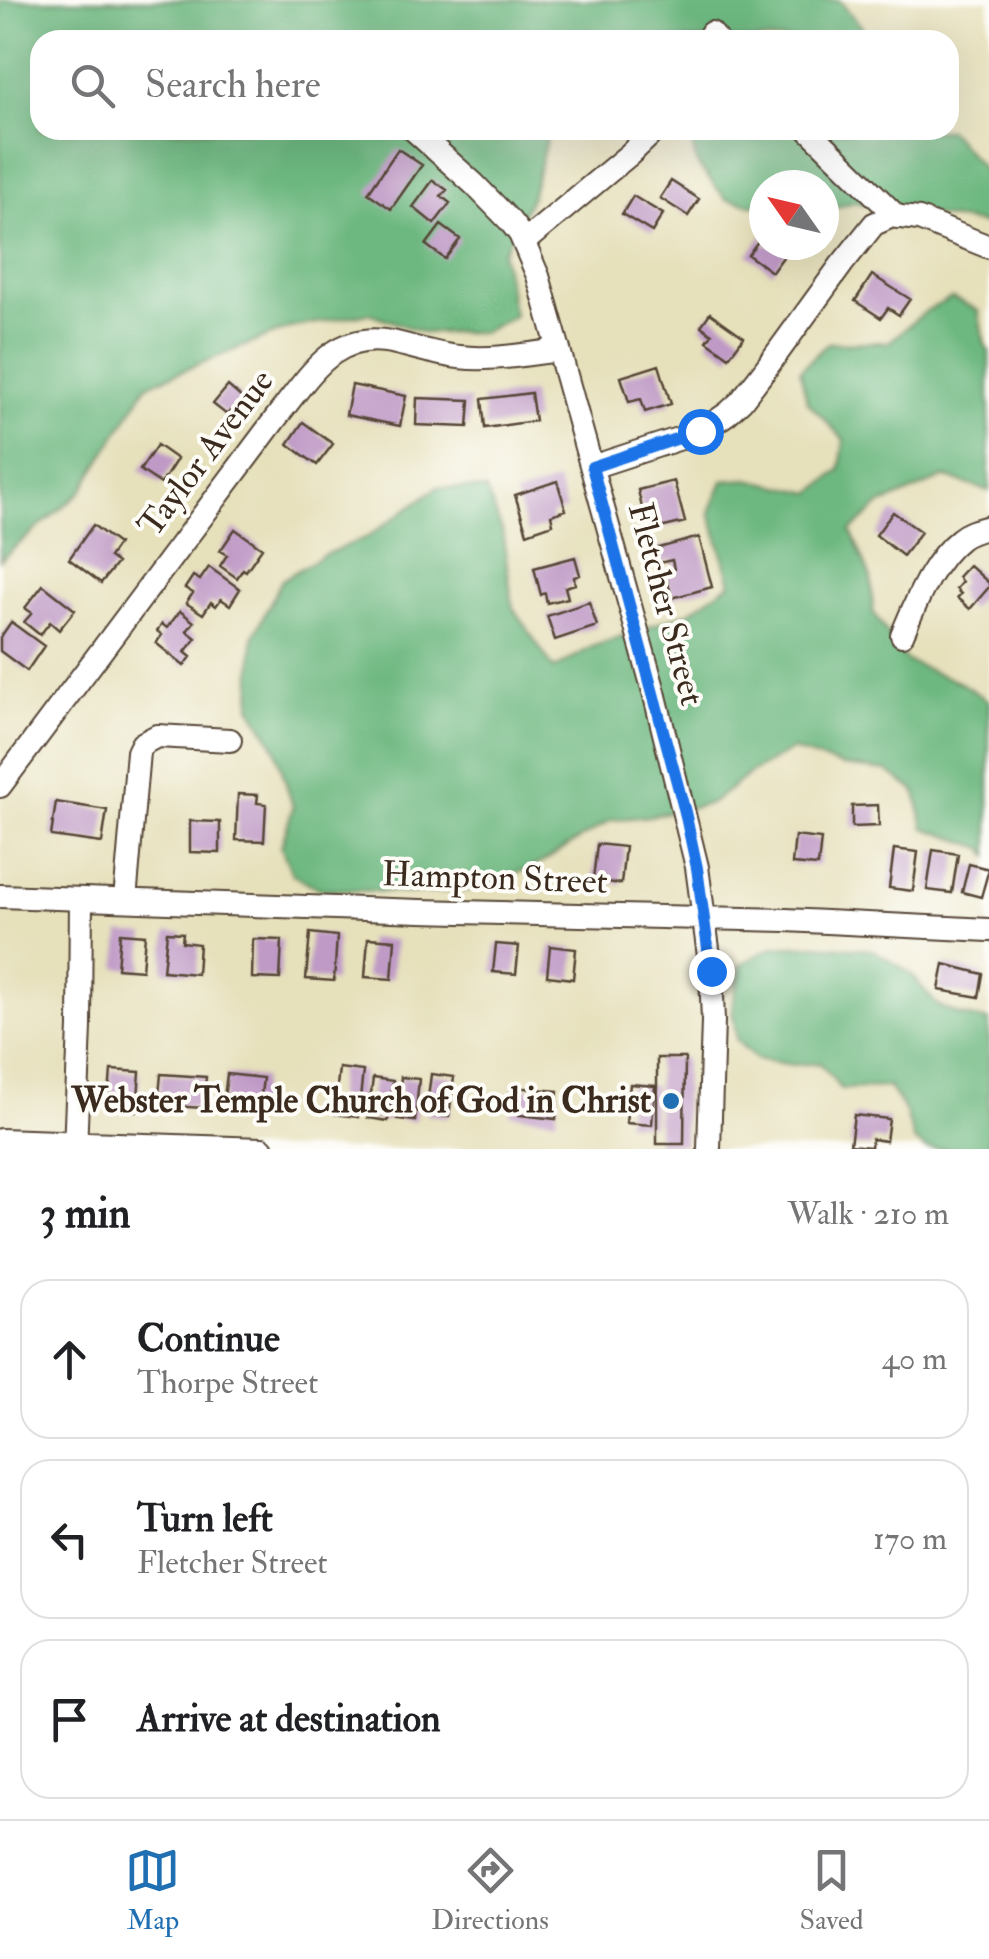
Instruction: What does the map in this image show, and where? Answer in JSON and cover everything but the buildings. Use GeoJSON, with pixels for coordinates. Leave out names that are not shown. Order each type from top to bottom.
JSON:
{"type":"FeatureCollection","features":[{"type":"Feature","properties":{"kind":"street","name":"Fletcher Street"},"geometry":{"type":"LineString","coordinates":[[425,140],[510,221],[524,242],[538,276],[592,467],[685,812],[705,918],[713,1021],[709,1149]]}},
{"type":"Feature","properties":{"kind":"street"},"geometry":{"type":"LineString","coordinates":[[524,242],[645,140]]}},
{"type":"Feature","properties":{"kind":"street"},"geometry":{"type":"LineString","coordinates":[[819,140],[897,216]]}},
{"type":"Feature","properties":{"kind":"street"},"geometry":{"type":"LineString","coordinates":[[592,467],[682,438],[728,413],[768,367],[874,224],[892,216],[919,219],[989,247]]}},
{"type":"Feature","properties":{"kind":"street","name":"Taylor Avenue"},"geometry":{"type":"LineString","coordinates":[[0,786],[282,410],[334,351],[362,340],[387,341],[478,359],[559,350]]}},
{"type":"Feature","properties":{"kind":"street"},"geometry":{"type":"LineString","coordinates":[[902,635],[941,560],[958,540],[989,527]]}},
{"type":"Feature","properties":{"kind":"street"},"geometry":{"type":"LineString","coordinates":[[124,900],[138,752],[142,744],[157,736],[230,740]]}},
{"type":"Feature","properties":{"kind":"street","name":"Hampton Street"},"geometry":{"type":"LineString","coordinates":[[0,896],[989,930]]}},
{"type":"Feature","properties":{"kind":"street"},"geometry":{"type":"LineString","coordinates":[[75,1146],[81,899]]}},
{"type":"Feature","properties":{"kind":"street"},"geometry":{"type":"LineString","coordinates":[[0,1140],[75,1146],[262,1149]]}},
{"type":"Feature","properties":{"kind":"green space"},"geometry":{"type":"Polygon","coordinates":[[[0,0],[839,0],[864,30],[30,30],[30,140],[546,140],[531,197],[502,253],[514,316],[483,332],[424,333],[369,313],[289,328],[147,385],[82,491],[0,560],[0,0]]]}},
{"type":"Feature","properties":{"kind":"green space"},"geometry":{"type":"Polygon","coordinates":[[[691,140],[958,140],[984,171],[989,225],[853,202],[839,206],[839,170],[749,170],[749,204],[726,199],[697,164],[691,140]]]}},
{"type":"Feature","properties":{"kind":"green space"},"geometry":{"type":"Polygon","coordinates":[[[952,298],[978,310],[989,351],[989,491],[945,477],[880,505],[851,531],[871,578],[873,612],[906,661],[961,683],[989,701],[989,856],[984,848],[924,828],[916,792],[887,771],[843,766],[792,750],[750,773],[712,803],[611,820],[534,867],[466,890],[418,893],[320,889],[292,874],[281,847],[293,807],[275,747],[251,707],[253,637],[282,580],[323,555],[366,538],[438,487],[486,490],[502,530],[513,608],[554,669],[592,647],[689,612],[731,583],[710,512],[723,481],[748,479],[812,493],[840,470],[844,440],[807,401],[800,370],[828,343],[889,342],[926,311],[952,298]]]}},
{"type":"Feature","properties":{"kind":"green space"},"geometry":{"type":"Polygon","coordinates":[[[815,945],[873,950],[910,973],[937,1005],[989,1021],[989,1146],[927,1149],[914,1141],[906,1113],[889,1087],[841,1089],[820,1063],[793,1065],[756,1059],[737,1041],[732,1009],[741,964],[773,947],[815,945]]]}},
{"type":"Feature","properties":{"kind":"place","name":"Webster Temple Church of God in Christ"},"geometry":{"type":"Point","coordinates":[671,1101]}},
{"type":"Feature","properties":{"kind":"route"},"geometry":{"type":"LineString","coordinates":[[700,431],[592,467],[685,812],[711,971]]}}]}
